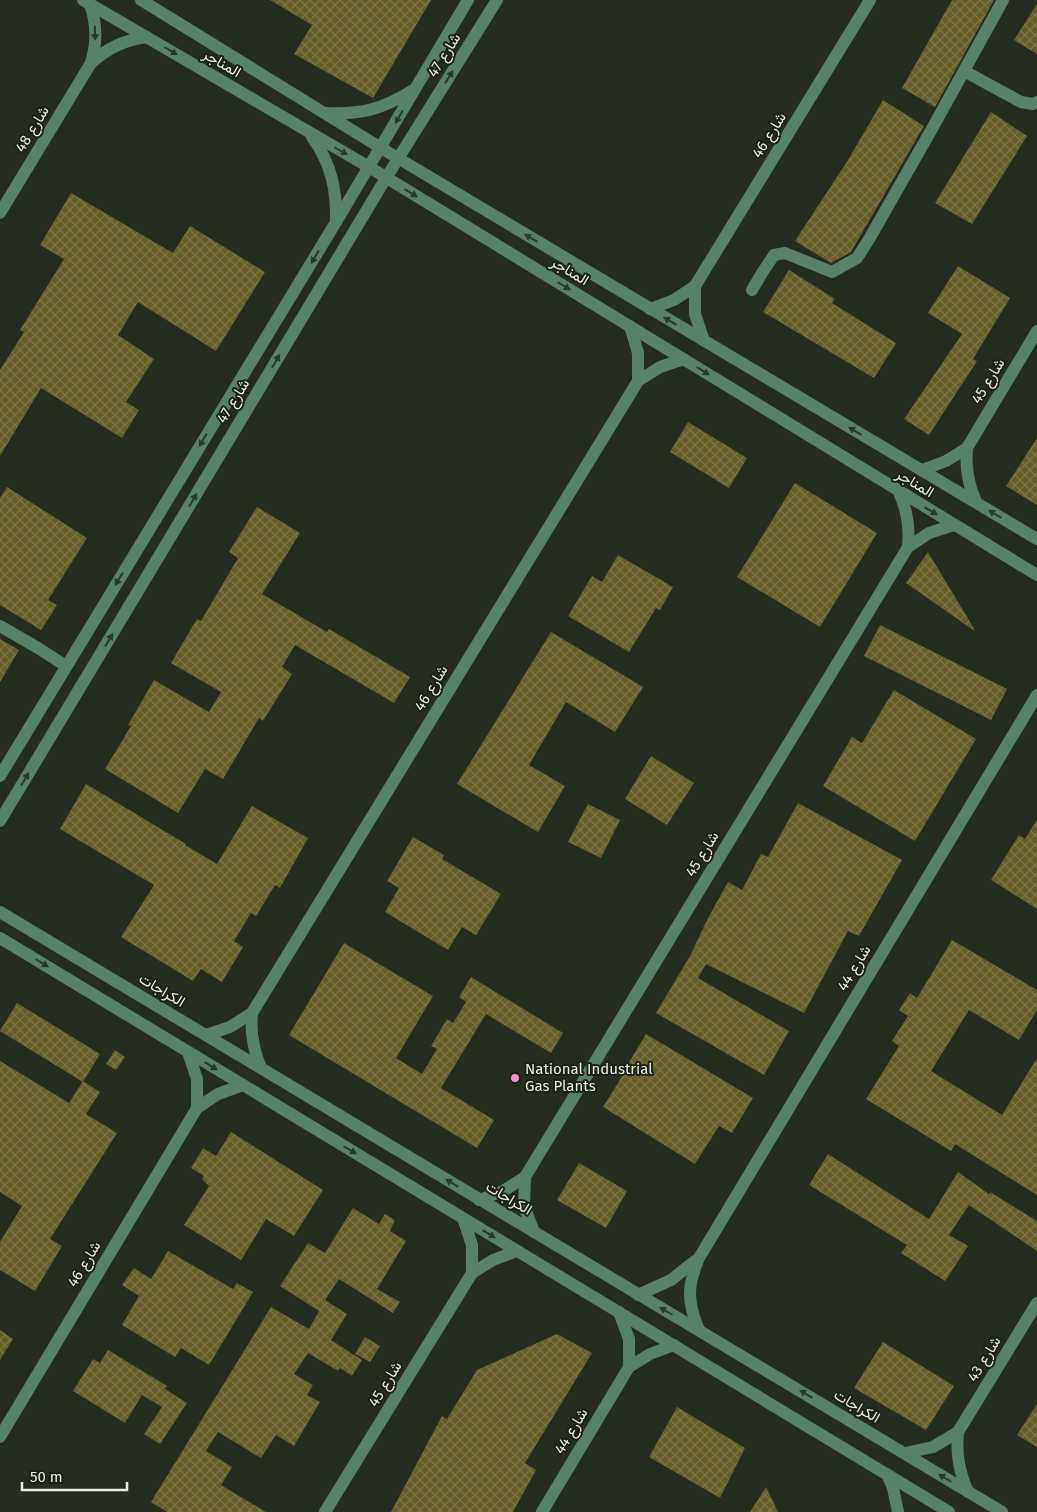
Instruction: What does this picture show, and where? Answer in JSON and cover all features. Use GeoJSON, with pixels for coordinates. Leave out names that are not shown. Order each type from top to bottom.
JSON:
{"type":"FeatureCollection","features":[{"type":"Feature","properties":{"kind":"street","name":"المناجر"},"geometry":{"type":"LineString","coordinates":[[140,0],[380,148],[1037,539]]}},
{"type":"Feature","properties":{"kind":"street"},"geometry":{"type":"LineString","coordinates":[[160,0],[166,16]]}},
{"type":"Feature","properties":{"kind":"street","name":"شارع 47"},"geometry":{"type":"LineString","coordinates":[[0,776],[336,222],[468,0]]}},
{"type":"Feature","properties":{"kind":"street","name":"شارع 47"},"geometry":{"type":"LineString","coordinates":[[0,821],[386,178],[497,0]]}},
{"type":"Feature","properties":{"kind":"street","name":"شارع 46"},"geometry":{"type":"LineString","coordinates":[[650,309],[674,300],[695,286],[870,0]]}},
{"type":"Feature","properties":{"kind":"street"},"geometry":{"type":"LineString","coordinates":[[752,290],[774,255],[784,253],[832,272],[857,258],[891,203],[1003,0]]}},
{"type":"Feature","properties":{"kind":"street","name":"المناجر"},"geometry":{"type":"LineString","coordinates":[[87,2],[369,167],[1037,575]]}},
{"type":"Feature","properties":{"kind":"street","name":"شارع 48"},"geometry":{"type":"LineString","coordinates":[[87,2],[95,18],[96,33],[91,63]]}},
{"type":"Feature","properties":{"kind":"street","name":"شارع 48"},"geometry":{"type":"LineString","coordinates":[[0,213],[91,63],[103,52],[116,45],[131,39],[147,37]]}},
{"type":"Feature","properties":{"kind":"street"},"geometry":{"type":"LineString","coordinates":[[964,71],[1021,102],[1033,104],[1037,102]]}},
{"type":"Feature","properties":{"kind":"street"},"geometry":{"type":"LineString","coordinates":[[322,113],[347,114],[371,111],[394,102],[415,89]]}},
{"type":"Feature","properties":{"kind":"street"},"geometry":{"type":"LineString","coordinates":[[310,133],[325,157],[334,184],[337,203],[336,222]]}},
{"type":"Feature","properties":{"kind":"street"},"geometry":{"type":"LineString","coordinates":[[695,286],[695,314],[704,341]]}},
{"type":"Feature","properties":{"kind":"street"},"geometry":{"type":"LineString","coordinates":[[630,326],[638,353],[638,381]]}},
{"type":"Feature","properties":{"kind":"street","name":"شارع 45"},"geometry":{"type":"LineString","coordinates":[[922,470],[946,461],[967,448],[1037,331]]}},
{"type":"Feature","properties":{"kind":"street","name":"شارع 46"},"geometry":{"type":"LineString","coordinates":[[206,1035],[230,1027],[252,1013],[638,381],[660,367],[684,359]]}},
{"type":"Feature","properties":{"kind":"street"},"geometry":{"type":"LineString","coordinates":[[967,448],[967,476],[970,490],[976,502]]}},
{"type":"Feature","properties":{"kind":"street"},"geometry":{"type":"LineString","coordinates":[[899,492],[908,518],[908,547]]}},
{"type":"Feature","properties":{"kind":"street","name":"شارع 45"},"geometry":{"type":"LineString","coordinates":[[479,1200],[503,1191],[525,1177],[908,547],[929,533],[954,525]]}},
{"type":"Feature","properties":{"kind":"street"},"geometry":{"type":"LineString","coordinates":[[0,626],[66,666]]}},
{"type":"Feature","properties":{"kind":"street","name":"شارع 44"},"geometry":{"type":"LineString","coordinates":[[699,1330],[692,1313],[689,1294],[691,1275],[699,1258],[1037,695]]}},
{"type":"Feature","properties":{"kind":"street","name":"الكراجات"},"geometry":{"type":"LineString","coordinates":[[0,912],[1002,1512]]}},
{"type":"Feature","properties":{"kind":"street"},"geometry":{"type":"LineString","coordinates":[[0,938],[949,1512]]}},
{"type":"Feature","properties":{"kind":"street"},"geometry":{"type":"LineString","coordinates":[[252,1013],[250,1027],[252,1041],[261,1068]]}},
{"type":"Feature","properties":{"kind":"street"},"geometry":{"type":"LineString","coordinates":[[188,1052],[197,1079],[197,1108]]}},
{"type":"Feature","properties":{"kind":"street","name":"شارع 46"},"geometry":{"type":"LineString","coordinates":[[0,1437],[197,1108],[218,1094],[243,1085]]}},
{"type":"Feature","properties":{"kind":"street","name":"شارع 45"},"geometry":{"type":"LineString","coordinates":[[525,1177],[524,1206],[534,1232]]}},
{"type":"Feature","properties":{"kind":"street"},"geometry":{"type":"LineString","coordinates":[[463,1218],[472,1245],[472,1273]]}},
{"type":"Feature","properties":{"kind":"street","name":"شارع 45"},"geometry":{"type":"LineString","coordinates":[[326,1512],[472,1273],[493,1260],[517,1251]]}},
{"type":"Feature","properties":{"kind":"street","name":"شارع 44"},"geometry":{"type":"LineString","coordinates":[[638,1295],[671,1280],[699,1258]]}},
{"type":"Feature","properties":{"kind":"street","name":"شارع 43"},"geometry":{"type":"LineString","coordinates":[[904,1454],[933,1447],[958,1432],[1037,1302]]}},
{"type":"Feature","properties":{"kind":"street"},"geometry":{"type":"LineString","coordinates":[[620,1312],[629,1339],[629,1368]]}},
{"type":"Feature","properties":{"kind":"street","name":"شارع 44"},"geometry":{"type":"LineString","coordinates":[[542,1512],[629,1368],[650,1354],[674,1345]]}},
{"type":"Feature","properties":{"kind":"street"},"geometry":{"type":"LineString","coordinates":[[958,1432],[958,1463],[968,1492]]}},
{"type":"Feature","properties":{"kind":"street"},"geometry":{"type":"LineString","coordinates":[[886,1474],[893,1488],[898,1512]]}},
{"type":"Feature","properties":{"kind":"building"},"geometry":{"type":"Polygon","coordinates":[[[270,0],[431,0],[373,98],[294,54],[312,25],[270,0]]]}},
{"type":"Feature","properties":{"kind":"building"},"geometry":{"type":"Polygon","coordinates":[[[952,0],[994,0],[935,107],[902,88],[952,0]]]}},
{"type":"Feature","properties":{"kind":"building"},"geometry":{"type":"Polygon","coordinates":[[[1037,4],[1037,54],[1014,40],[1037,4]]]}},
{"type":"Feature","properties":{"kind":"building"},"geometry":{"type":"Polygon","coordinates":[[[883,100],[924,126],[851,252],[831,263],[795,241],[848,160],[883,100]]]}},
{"type":"Feature","properties":{"kind":"building"},"geometry":{"type":"Polygon","coordinates":[[[991,112],[1027,136],[972,224],[935,203],[991,112]]]}},
{"type":"Feature","properties":{"kind":"building"},"geometry":{"type":"Polygon","coordinates":[[[71,193],[173,253],[190,226],[265,272],[216,351],[138,302],[118,335],[154,359],[126,402],[139,410],[122,438],[41,388],[0,456],[0,370],[24,332],[20,330],[64,259],[40,245],[71,193]]]}},
{"type":"Feature","properties":{"kind":"building"},"geometry":{"type":"Polygon","coordinates":[[[958,266],[1010,298],[973,359],[977,361],[929,435],[904,419],[962,334],[928,313],[958,266]]]}},
{"type":"Feature","properties":{"kind":"building"},"geometry":{"type":"Polygon","coordinates":[[[789,270],[835,299],[832,303],[896,343],[874,378],[763,312],[789,270]]]}},
{"type":"Feature","properties":{"kind":"building"},"geometry":{"type":"Polygon","coordinates":[[[688,422],[747,458],[729,488],[670,452],[688,422]]]}},
{"type":"Feature","properties":{"kind":"building"},"geometry":{"type":"Polygon","coordinates":[[[1037,438],[1037,505],[1006,486],[1037,438]]]}},
{"type":"Feature","properties":{"kind":"building"},"geometry":{"type":"Polygon","coordinates":[[[795,483],[877,533],[820,627],[737,577],[795,483]]]}},
{"type":"Feature","properties":{"kind":"building"},"geometry":{"type":"Polygon","coordinates":[[[7,487],[87,538],[48,600],[57,605],[41,630],[0,605],[0,498],[7,487]]]}},
{"type":"Feature","properties":{"kind":"building"},"geometry":{"type":"Polygon","coordinates":[[[257,507],[300,533],[262,594],[327,632],[329,629],[410,677],[394,703],[295,645],[282,667],[292,674],[263,721],[259,718],[223,779],[205,769],[178,813],[105,769],[131,726],[128,725],[154,680],[209,712],[221,692],[171,663],[197,619],[201,621],[238,558],[229,552],[257,507]]]}},
{"type":"Feature","properties":{"kind":"building"},"geometry":{"type":"Polygon","coordinates":[[[928,552],[976,632],[906,583],[928,552]]]}},
{"type":"Feature","properties":{"kind":"building"},"geometry":{"type":"Polygon","coordinates":[[[618,555],[673,587],[660,610],[656,608],[629,652],[568,616],[592,576],[602,582],[618,555]]]}},
{"type":"Feature","properties":{"kind":"building"},"geometry":{"type":"Polygon","coordinates":[[[880,625],[1007,689],[991,720],[864,656],[880,625]]]}},
{"type":"Feature","properties":{"kind":"building"},"geometry":{"type":"Polygon","coordinates":[[[551,632],[643,687],[615,732],[566,702],[529,765],[565,786],[538,832],[457,784],[551,632]]]}},
{"type":"Feature","properties":{"kind":"building"},"geometry":{"type":"Polygon","coordinates":[[[0,639],[19,650],[0,682],[0,639]]]}},
{"type":"Feature","properties":{"kind":"building"},"geometry":{"type":"Polygon","coordinates":[[[894,690],[976,739],[915,841],[823,786],[852,737],[862,743],[894,690]]]}},
{"type":"Feature","properties":{"kind":"building"},"geometry":{"type":"Polygon","coordinates":[[[651,756],[694,783],[667,825],[625,799],[651,756]]]}},
{"type":"Feature","properties":{"kind":"building"},"geometry":{"type":"Polygon","coordinates":[[[86,784],[217,864],[252,806],[308,838],[280,888],[275,885],[256,916],[251,913],[234,941],[243,947],[222,982],[201,969],[193,981],[121,937],[154,885],[60,829],[86,784]]]}},
{"type":"Feature","properties":{"kind":"building"},"geometry":{"type":"Polygon","coordinates":[[[798,803],[902,860],[859,936],[848,931],[804,1013],[706,964],[698,978],[789,1031],[764,1075],[656,1013],[690,956],[728,882],[742,890],[761,854],[768,857],[798,803]]]}},
{"type":"Feature","properties":{"kind":"building"},"geometry":{"type":"Polygon","coordinates":[[[588,804],[620,820],[601,858],[568,842],[588,804]]]}},
{"type":"Feature","properties":{"kind":"building"},"geometry":{"type":"Polygon","coordinates":[[[1037,820],[1037,909],[991,880],[1019,835],[1025,839],[1037,820]]]}},
{"type":"Feature","properties":{"kind":"building"},"geometry":{"type":"Polygon","coordinates":[[[413,837],[444,855],[442,859],[501,894],[476,935],[462,927],[448,950],[385,912],[399,888],[387,881],[413,837]]]}},
{"type":"Feature","properties":{"kind":"building"},"geometry":{"type":"Polygon","coordinates":[[[952,940],[1037,990],[1037,1010],[1019,1040],[969,1010],[931,1071],[1002,1115],[1037,1058],[1037,1195],[955,1144],[951,1151],[866,1099],[899,1046],[892,1041],[908,1016],[899,1010],[910,993],[917,998],[952,940]]]}},
{"type":"Feature","properties":{"kind":"building"},"geometry":{"type":"Polygon","coordinates":[[[344,943],[433,996],[396,1058],[422,1074],[437,1049],[431,1046],[447,1019],[453,1023],[466,1002],[459,997],[471,977],[563,1033],[551,1053],[486,1014],[441,1088],[494,1120],[477,1148],[289,1035],[344,943]]]}},
{"type":"Feature","properties":{"kind":"building"},"geometry":{"type":"Polygon","coordinates":[[[17,1003],[100,1054],[83,1082],[0,1031],[17,1003]]]}},
{"type":"Feature","properties":{"kind":"building"},"geometry":{"type":"Polygon","coordinates":[[[646,1034],[753,1098],[732,1133],[719,1126],[695,1164],[603,1107],[646,1034]]]}},
{"type":"Feature","properties":{"kind":"building"},"geometry":{"type":"Polygon","coordinates":[[[115,1050],[125,1057],[116,1070],[106,1064],[115,1050]]]}},
{"type":"Feature","properties":{"kind":"building"},"geometry":{"type":"Polygon","coordinates":[[[0,1061],[69,1103],[83,1081],[100,1092],[86,1114],[117,1133],[50,1239],[62,1246],[35,1291],[0,1270],[0,1242],[22,1206],[0,1192],[0,1061]]]}},
{"type":"Feature","properties":{"kind":"building"},"geometry":{"type":"Polygon","coordinates":[[[231,1132],[323,1190],[294,1236],[266,1219],[241,1260],[184,1225],[209,1186],[202,1179],[204,1176],[191,1168],[203,1148],[216,1156],[231,1132]]]}},
{"type":"Feature","properties":{"kind":"building"},"geometry":{"type":"Polygon","coordinates":[[[828,1154],[929,1219],[958,1172],[989,1194],[990,1192],[1037,1221],[1037,1251],[969,1205],[949,1235],[968,1246],[945,1281],[901,1253],[907,1245],[809,1185],[828,1154]]]}},
{"type":"Feature","properties":{"kind":"building"},"geometry":{"type":"Polygon","coordinates":[[[579,1163],[627,1191],[606,1228],[557,1200],[579,1163]]]}},
{"type":"Feature","properties":{"kind":"building"},"geometry":{"type":"Polygon","coordinates":[[[353,1208],[379,1224],[385,1214],[395,1220],[390,1231],[406,1241],[377,1289],[400,1302],[393,1313],[339,1279],[325,1300],[347,1314],[331,1340],[362,1360],[352,1376],[340,1368],[338,1371],[308,1353],[294,1374],[313,1385],[307,1395],[320,1402],[294,1446],[276,1435],[261,1458],[218,1432],[206,1451],[232,1467],[221,1485],[266,1512],[167,1512],[151,1502],[271,1307],[309,1329],[319,1311],[280,1286],[308,1243],[325,1253],[353,1208]]]}},
{"type":"Feature","properties":{"kind":"building"},"geometry":{"type":"Polygon","coordinates":[[[168,1251],[233,1289],[237,1283],[253,1292],[209,1365],[181,1348],[175,1357],[122,1325],[139,1296],[122,1285],[134,1268],[151,1279],[168,1251]]]}},
{"type":"Feature","properties":{"kind":"building"},"geometry":{"type":"Polygon","coordinates":[[[0,1330],[13,1339],[0,1360],[0,1330]]]}},
{"type":"Feature","properties":{"kind":"building"},"geometry":{"type":"Polygon","coordinates":[[[557,1334],[592,1353],[525,1463],[536,1470],[513,1512],[391,1512],[442,1416],[447,1419],[477,1370],[557,1334]]]}},
{"type":"Feature","properties":{"kind":"building"},"geometry":{"type":"Polygon","coordinates":[[[365,1337],[380,1346],[370,1362],[355,1354],[365,1337]]]}},
{"type":"Feature","properties":{"kind":"building"},"geometry":{"type":"Polygon","coordinates":[[[883,1342],[954,1386],[926,1430],[854,1388],[883,1342]]]}},
{"type":"Feature","properties":{"kind":"building"},"geometry":{"type":"Polygon","coordinates":[[[108,1350],[167,1386],[165,1389],[187,1403],[160,1444],[144,1434],[162,1407],[142,1395],[125,1423],[73,1391],[93,1359],[100,1363],[108,1350]]]}},
{"type":"Feature","properties":{"kind":"building"},"geometry":{"type":"Polygon","coordinates":[[[1037,1404],[1037,1447],[1017,1435],[1037,1404]]]}},
{"type":"Feature","properties":{"kind":"building"},"geometry":{"type":"Polygon","coordinates":[[[677,1407],[745,1448],[720,1498],[649,1457],[677,1407]]]}},
{"type":"Feature","properties":{"kind":"building"},"geometry":{"type":"Polygon","coordinates":[[[766,1487],[778,1512],[750,1512],[766,1487]]]}},
{"type":"Feature","properties":{"kind":"place","name":"National Industrial Gas Plants"},"geometry":{"type":"Point","coordinates":[515,1078]}}]}
